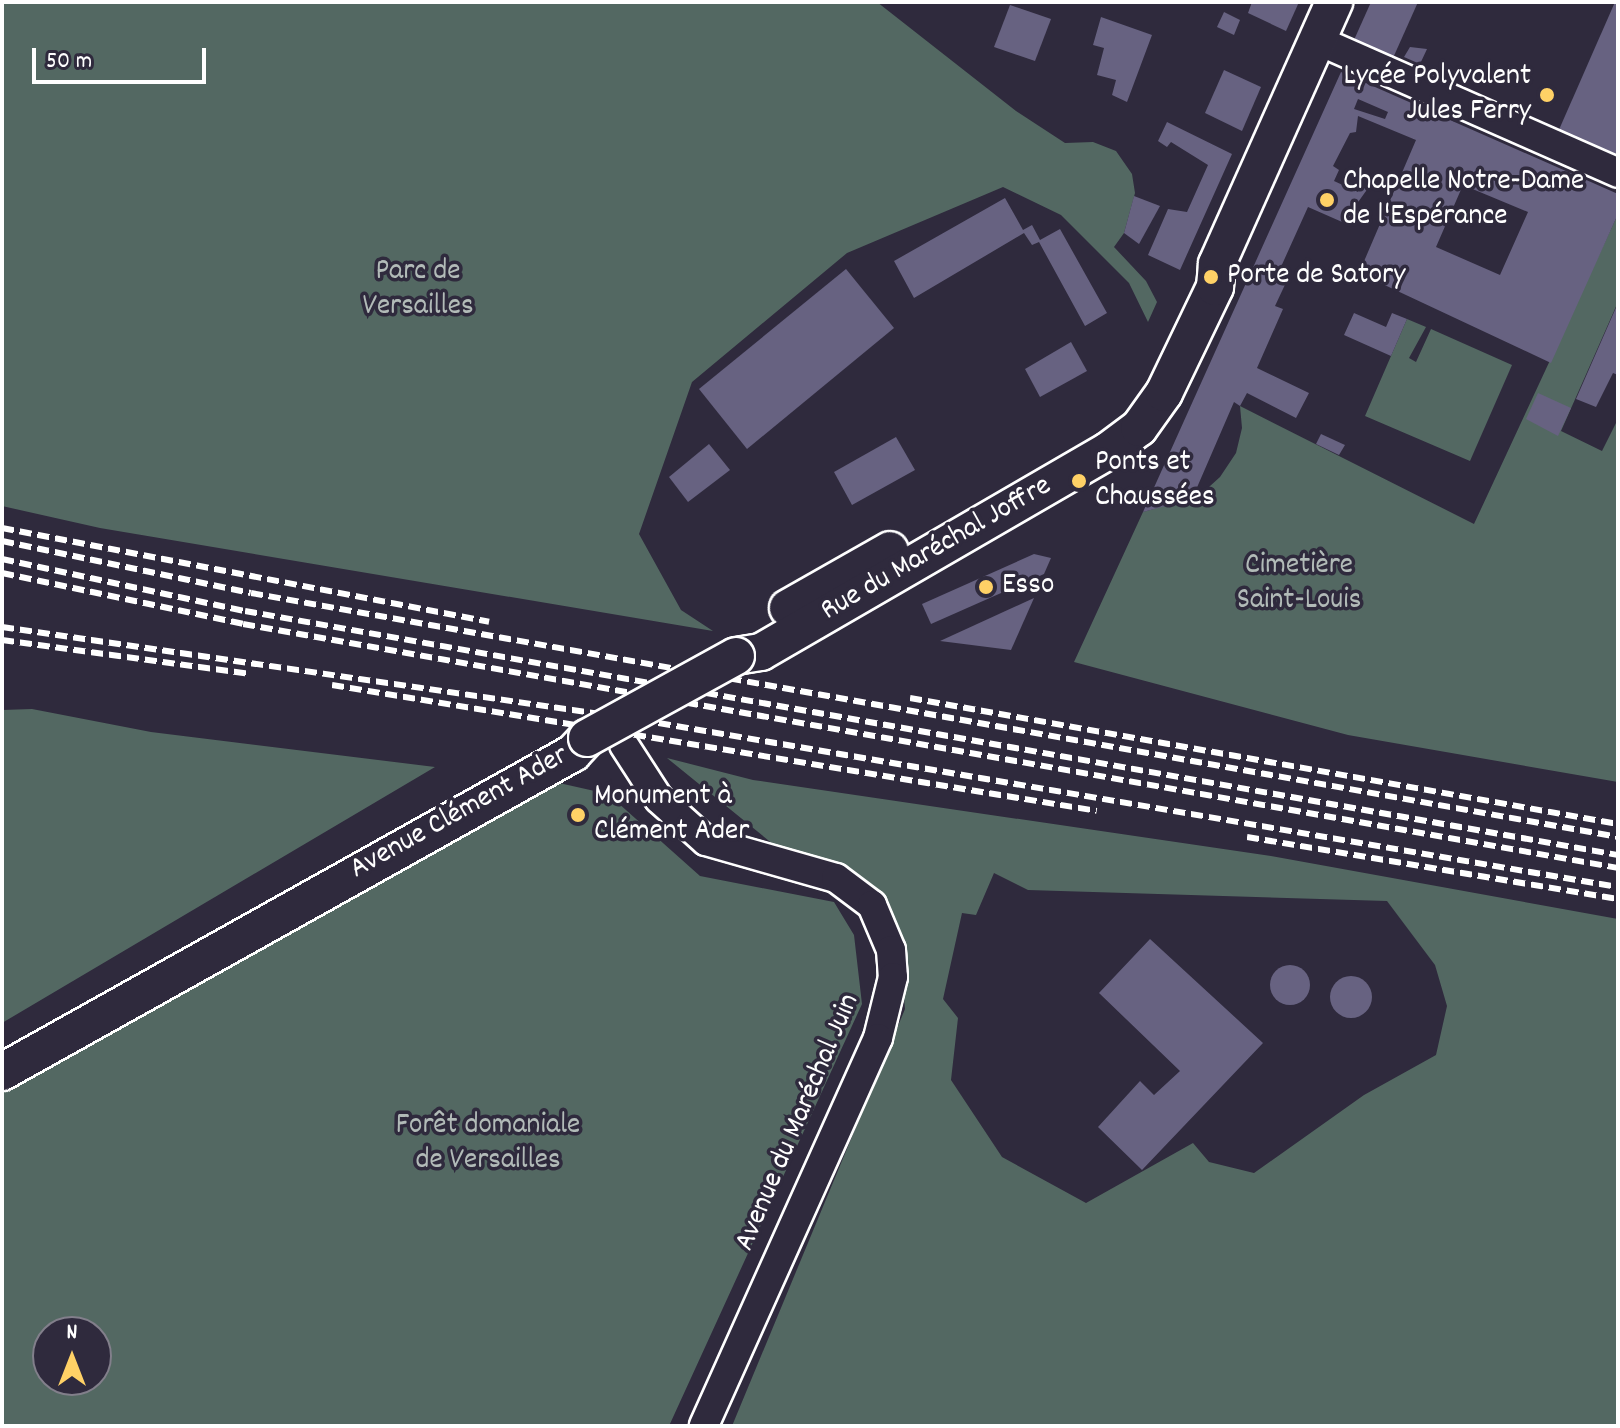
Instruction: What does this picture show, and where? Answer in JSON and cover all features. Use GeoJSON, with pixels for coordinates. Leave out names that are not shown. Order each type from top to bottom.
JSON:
{"type":"FeatureCollection","features":[{"type":"Feature","properties":{"kind":"main road","name":"Rue du Maréchal Joffre"},"geometry":{"type":"LineString","coordinates":[[587,738],[736,656],[761,652],[1124,440],[1164,393],[1215,287],[1217,264],[1334,2]]}},
{"type":"Feature","properties":{"kind":"main road","name":"Avenue Clément Ader"},"geometry":{"type":"LineString","coordinates":[[2,1051],[544,749],[587,738]]}},
{"type":"Feature","properties":{"kind":"main road","name":"Avenue Clément Ader"},"geometry":{"type":"LineString","coordinates":[[2,1072],[573,753],[587,738]]}},
{"type":"Feature","properties":{"kind":"street"},"geometry":{"type":"LineString","coordinates":[[1317,40],[1618,173]]}},
{"type":"Feature","properties":{"kind":"street","name":"Avenue du Maréchal Juin"},"geometry":{"type":"LineString","coordinates":[[624,745],[659,799],[706,841],[819,871],[848,884],[877,912],[891,950],[893,977],[878,1038],[704,1426]]}},
{"type":"Feature","properties":{"kind":"green space","name":"Parc de Versailles"},"geometry":{"type":"Polygon","coordinates":[[[2,2],[877,2],[1016,111],[1065,143],[1093,142],[1116,151],[1132,174],[1135,193],[1124,233],[1114,247],[1146,281],[1157,302],[1148,322],[1129,283],[1061,215],[1003,187],[847,253],[692,382],[639,534],[681,610],[713,631],[100,528],[2,506],[2,2]]]}},
{"type":"Feature","properties":{"kind":"green space","name":"Cimetière Saint-Louis"},"geometry":{"type":"Polygon","coordinates":[[[1618,214],[1618,302],[1561,431],[1602,451],[1618,419],[1618,782],[1348,735],[1074,662],[1143,512],[1199,496],[1220,477],[1236,453],[1242,428],[1240,406],[1474,524],[1618,214]]]}},
{"type":"Feature","properties":{"kind":"green space"},"geometry":{"type":"Polygon","coordinates":[[[1407,319],[1426,327],[1409,358],[1416,362],[1431,329],[1512,365],[1470,461],[1365,416],[1407,319]]]}},
{"type":"Feature","properties":{"kind":"green space"},"geometry":{"type":"Polygon","coordinates":[[[32,709],[151,732],[435,767],[2,1023],[2,710],[32,709]]]}},
{"type":"Feature","properties":{"kind":"green space"},"geometry":{"type":"Polygon","coordinates":[[[667,758],[753,780],[1271,856],[1618,919],[1618,1426],[732,1426],[905,1009],[899,941],[869,886],[774,845],[667,758]],[[994,873],[976,915],[962,913],[943,999],[958,1018],[951,1080],[1002,1157],[1086,1203],[1193,1143],[1209,1162],[1254,1173],[1364,1095],[1436,1055],[1447,1006],[1435,965],[1387,901],[1028,890],[994,873]]]}},
{"type":"Feature","properties":{"kind":"green space","name":"Forêt domaniale de Versailles"},"geometry":{"type":"Polygon","coordinates":[[[559,783],[608,794],[700,876],[834,902],[854,935],[862,1004],[669,1426],[2,1426],[2,1091],[559,783]]]}},
{"type":"Feature","properties":{"kind":"building"},"geometry":{"type":"Polygon","coordinates":[[[1252,2],[1299,2],[1286,31],[1248,13],[1252,2]]]}},
{"type":"Feature","properties":{"kind":"building"},"geometry":{"type":"Polygon","coordinates":[[[1371,2],[1418,2],[1393,58],[1354,40],[1371,2]]]}},
{"type":"Feature","properties":{"kind":"building"},"geometry":{"type":"Polygon","coordinates":[[[1615,2],[1618,2],[1618,159],[1558,132],[1615,2]]]}},
{"type":"Feature","properties":{"kind":"building"},"geometry":{"type":"Polygon","coordinates":[[[1010,5],[1051,19],[1035,61],[994,47],[1010,5]]]}},
{"type":"Feature","properties":{"kind":"building"},"geometry":{"type":"Polygon","coordinates":[[[1224,12],[1240,20],[1234,35],[1217,27],[1224,12]]]}},
{"type":"Feature","properties":{"kind":"building"},"geometry":{"type":"Polygon","coordinates":[[[1101,17],[1152,35],[1127,102],[1112,95],[1116,80],[1097,75],[1104,48],[1093,45],[1101,17]]]}},
{"type":"Feature","properties":{"kind":"building"},"geometry":{"type":"Polygon","coordinates":[[[1410,47],[1427,49],[1420,64],[1404,57],[1410,47]]]}},
{"type":"Feature","properties":{"kind":"building"},"geometry":{"type":"Polygon","coordinates":[[[1224,70],[1261,87],[1242,131],[1205,113],[1224,70]]]}},
{"type":"Feature","properties":{"kind":"building"},"geometry":{"type":"Polygon","coordinates":[[[1341,72],[1618,194],[1618,214],[1551,363],[1359,273],[1416,140],[1358,116],[1356,132],[1350,133],[1333,166],[1339,170],[1334,181],[1358,192],[1365,182],[1371,184],[1356,205],[1355,222],[1349,225],[1308,207],[1280,269],[1290,274],[1275,306],[1283,309],[1257,368],[1309,393],[1296,418],[1247,393],[1240,406],[1234,402],[1192,499],[1143,512],[1341,72]],[[1358,99],[1354,109],[1385,119],[1388,112],[1358,99]],[[1463,185],[1436,247],[1500,275],[1528,212],[1463,185]]]}},
{"type":"Feature","properties":{"kind":"building"},"geometry":{"type":"Polygon","coordinates":[[[1167,122],[1232,154],[1180,270],[1148,255],[1168,209],[1187,212],[1208,165],[1171,142],[1167,147],[1158,141],[1167,122]]]}},
{"type":"Feature","properties":{"kind":"building"},"geometry":{"type":"Polygon","coordinates":[[[1134,196],[1160,206],[1139,244],[1124,233],[1134,196]]]}},
{"type":"Feature","properties":{"kind":"building"},"geometry":{"type":"Polygon","coordinates":[[[1005,198],[1023,230],[1032,225],[1040,240],[1060,229],[1107,313],[1085,326],[1039,242],[1032,245],[1024,233],[914,298],[894,261],[1005,198]]]}},
{"type":"Feature","properties":{"kind":"building"},"geometry":{"type":"Polygon","coordinates":[[[846,269],[894,328],[747,449],[699,389],[846,269]]]}},
{"type":"Feature","properties":{"kind":"building"},"geometry":{"type":"Polygon","coordinates":[[[1618,303],[1618,375],[1613,373],[1596,407],[1576,399],[1618,303]]]}},
{"type":"Feature","properties":{"kind":"building"},"geometry":{"type":"Polygon","coordinates":[[[1354,313],[1386,327],[1392,313],[1407,319],[1391,356],[1344,335],[1354,313]]]}},
{"type":"Feature","properties":{"kind":"building"},"geometry":{"type":"Polygon","coordinates":[[[1071,342],[1087,371],[1040,397],[1025,369],[1071,342]]]}},
{"type":"Feature","properties":{"kind":"building"},"geometry":{"type":"Polygon","coordinates":[[[1538,393],[1571,408],[1558,436],[1526,419],[1538,393]]]}},
{"type":"Feature","properties":{"kind":"building"},"geometry":{"type":"Polygon","coordinates":[[[1321,434],[1345,445],[1339,455],[1316,444],[1321,434]]]}},
{"type":"Feature","properties":{"kind":"building"},"geometry":{"type":"Polygon","coordinates":[[[896,437],[915,470],[852,505],[834,472],[896,437]]]}},
{"type":"Feature","properties":{"kind":"building"},"geometry":{"type":"Polygon","coordinates":[[[709,444],[730,470],[688,502],[669,477],[709,444]]]}},
{"type":"Feature","properties":{"kind":"building"},"geometry":{"type":"Polygon","coordinates":[[[1034,554],[1051,558],[1044,574],[931,624],[922,604],[1034,554]]]}},
{"type":"Feature","properties":{"kind":"building"},"geometry":{"type":"Polygon","coordinates":[[[1034,598],[1011,650],[940,641],[1034,598]]]}},
{"type":"Feature","properties":{"kind":"building"},"geometry":{"type":"Polygon","coordinates":[[[1150,939],[1263,1043],[1142,1170],[1098,1127],[1140,1081],[1154,1095],[1180,1071],[1099,993],[1150,939]]]}},
{"type":"Feature","properties":{"kind":"building"},"geometry":{"type":"Polygon","coordinates":[[[1290,965],[1304,971],[1310,985],[1304,999],[1290,1005],[1276,999],[1270,985],[1276,971],[1290,965]]]}},
{"type":"Feature","properties":{"kind":"building"},"geometry":{"type":"Polygon","coordinates":[[[1351,976],[1366,982],[1372,997],[1366,1012],[1351,1018],[1336,1012],[1330,997],[1336,982],[1351,976]]]}},
{"type":"Feature","properties":{"kind":"railway"},"geometry":{"type":"LineString","coordinates":[[2,528],[489,622]]}},
{"type":"Feature","properties":{"kind":"railway"},"geometry":{"type":"LineString","coordinates":[[2,541],[251,593],[1618,837]]}},
{"type":"Feature","properties":{"kind":"railway"},"geometry":{"type":"LineString","coordinates":[[2,559],[245,611],[1618,855]]}},
{"type":"Feature","properties":{"kind":"railway"},"geometry":{"type":"LineString","coordinates":[[2,573],[243,624],[1618,868]]}},
{"type":"Feature","properties":{"kind":"railway"},"geometry":{"type":"LineString","coordinates":[[2,627],[641,720],[1618,887]]}},
{"type":"Feature","properties":{"kind":"railway"},"geometry":{"type":"LineString","coordinates":[[2,640],[249,674]]}},
{"type":"Feature","properties":{"kind":"railway"},"geometry":{"type":"LineString","coordinates":[[332,685],[1097,811]]}},
{"type":"Feature","properties":{"kind":"railway"},"geometry":{"type":"LineString","coordinates":[[910,698],[1618,824]]}},
{"type":"Feature","properties":{"kind":"railway"},"geometry":{"type":"LineString","coordinates":[[1247,837],[1618,899]]}},
{"type":"Feature","properties":{"kind":"place","name":"Lycée Polyvalent Jules Ferry"},"geometry":{"type":"Point","coordinates":[1547,95]}},
{"type":"Feature","properties":{"kind":"place","name":"Chapelle Notre-Dame de l'Espérance"},"geometry":{"type":"Point","coordinates":[1327,200]}},
{"type":"Feature","properties":{"kind":"place","name":"Porte de Satory"},"geometry":{"type":"Point","coordinates":[1211,277]}},
{"type":"Feature","properties":{"kind":"place","name":"Ponts et Chaussées"},"geometry":{"type":"Point","coordinates":[1079,481]}},
{"type":"Feature","properties":{"kind":"place","name":"Esso"},"geometry":{"type":"Point","coordinates":[986,587]}},
{"type":"Feature","properties":{"kind":"place","name":"Monument à Clément Ader"},"geometry":{"type":"Point","coordinates":[578,815]}}]}
